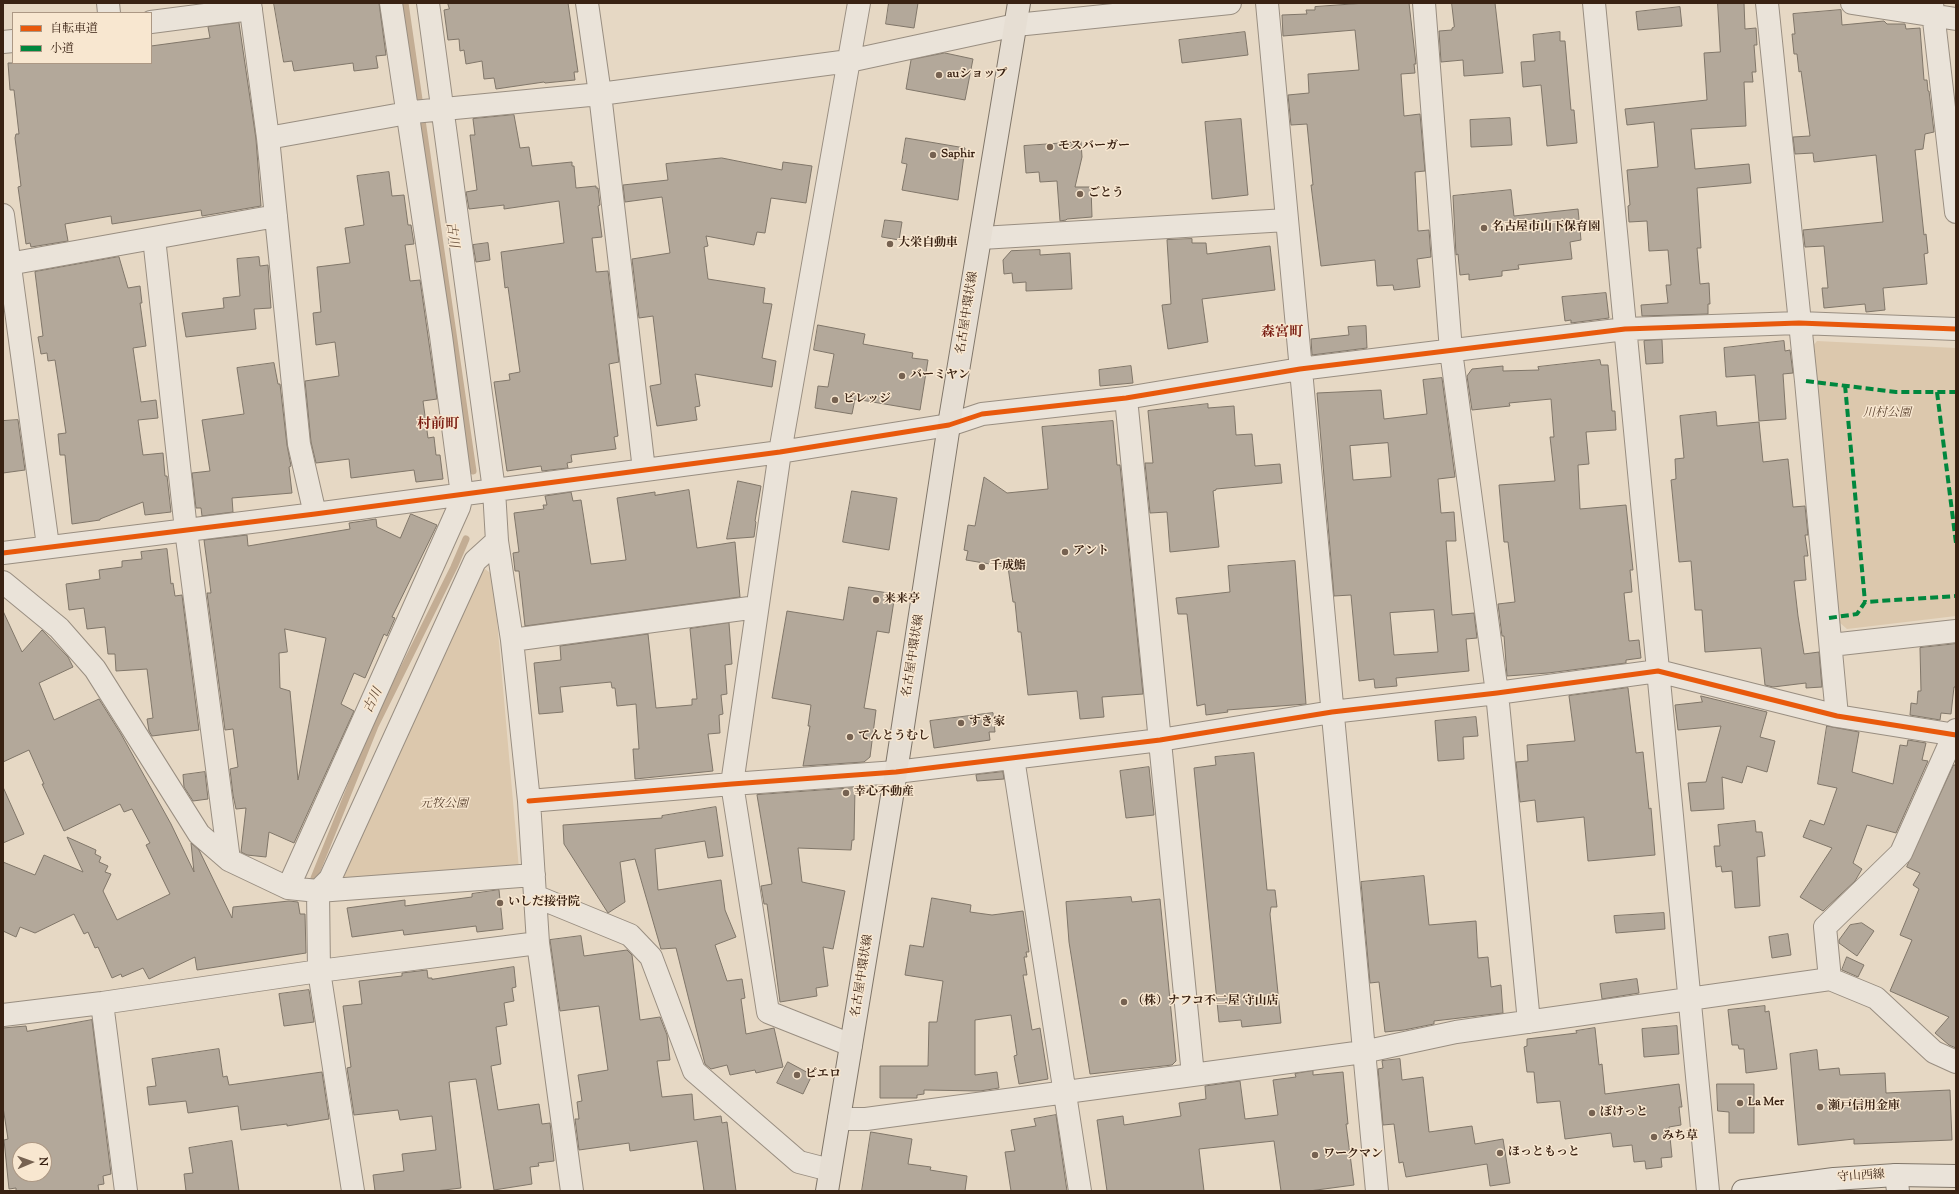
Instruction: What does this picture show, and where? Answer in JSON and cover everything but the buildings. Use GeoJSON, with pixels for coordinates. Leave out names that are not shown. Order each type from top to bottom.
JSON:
{"type":"FeatureCollection","features":[{"type":"Feature","properties":{"kind":"main road","name":"名古屋中環状線"},"geometry":{"type":"LineString","coordinates":[[829,1181],[1019,3]]}},
{"type":"Feature","properties":{"kind":"street"},"geometry":{"type":"LineString","coordinates":[[288,888],[445,539],[459,507],[462,494],[410,112],[391,3]]}},
{"type":"Feature","properties":{"kind":"street"},"geometry":{"type":"LineString","coordinates":[[428,3],[439,109],[494,490],[497,540],[512,640],[529,801],[538,943],[572,1191]]}},
{"type":"Feature","properties":{"kind":"street"},"geometry":{"type":"LineString","coordinates":[[587,3],[600,94],[644,470]]}},
{"type":"Feature","properties":{"kind":"street"},"geometry":{"type":"LineString","coordinates":[[851,1045],[768,1012],[732,784],[780,452],[859,3]]}},
{"type":"Feature","properties":{"kind":"street"},"geometry":{"type":"LineString","coordinates":[[268,138],[410,112],[600,94],[849,61],[1016,25],[1230,3]]}},
{"type":"Feature","properties":{"kind":"street"},"geometry":{"type":"LineString","coordinates":[[1267,3],[1377,1191]]}},
{"type":"Feature","properties":{"kind":"street"},"geometry":{"type":"LineString","coordinates":[[1424,3],[1451,351],[1497,693],[1529,1022]]}},
{"type":"Feature","properties":{"kind":"street"},"geometry":{"type":"LineString","coordinates":[[1594,3],[1708,1191]]}},
{"type":"Feature","properties":{"kind":"street"},"geometry":{"type":"LineString","coordinates":[[1767,3],[1837,716]]}},
{"type":"Feature","properties":{"kind":"street"},"geometry":{"type":"LineString","coordinates":[[1852,3],[1933,9],[1956,18]]}},
{"type":"Feature","properties":{"kind":"street"},"geometry":{"type":"LineString","coordinates":[[152,22],[251,6],[268,138],[299,444],[315,514]]}},
{"type":"Feature","properties":{"kind":"street"},"geometry":{"type":"LineString","coordinates":[[1933,9],[1956,212]]}},
{"type":"Feature","properties":{"kind":"street"},"geometry":{"type":"LineString","coordinates":[[3,215],[6,265],[48,546]]}},
{"type":"Feature","properties":{"kind":"street"},"geometry":{"type":"LineString","coordinates":[[6,265],[276,216]]}},
{"type":"Feature","properties":{"kind":"street"},"geometry":{"type":"LineString","coordinates":[[981,238],[1287,220]]}},
{"type":"Feature","properties":{"kind":"street"},"geometry":{"type":"LineString","coordinates":[[154,238],[186,530],[230,860]]}},
{"type":"Feature","properties":{"kind":"street"},"geometry":{"type":"LineString","coordinates":[[3,553],[48,546],[315,514],[780,452],[950,425],[982,414],[1126,398],[1300,369],[1625,329],[1799,323],[1956,329]]}},
{"type":"Feature","properties":{"kind":"street"},"geometry":{"type":"LineString","coordinates":[[1126,398],[1192,1075]]}},
{"type":"Feature","properties":{"kind":"street"},"geometry":{"type":"LineString","coordinates":[[353,1191],[319,971],[318,891],[330,879],[475,561],[497,540]]}},
{"type":"Feature","properties":{"kind":"street"},"geometry":{"type":"LineString","coordinates":[[3,582],[59,628],[95,669],[199,834],[230,860],[288,888],[318,891],[534,885],[630,935],[651,956],[694,1071],[799,1162],[829,1181]]}},
{"type":"Feature","properties":{"kind":"street"},"geometry":{"type":"LineString","coordinates":[[512,640],[757,607]]}},
{"type":"Feature","properties":{"kind":"street"},"geometry":{"type":"LineString","coordinates":[[1831,645],[1956,631]]}},
{"type":"Feature","properties":{"kind":"street"},"geometry":{"type":"LineString","coordinates":[[529,801],[896,772],[1160,740],[1332,712],[1497,693],[1658,671],[1837,716],[1955,733],[1901,853],[1825,927],[1830,979]]}},
{"type":"Feature","properties":{"kind":"street"},"geometry":{"type":"LineString","coordinates":[[1013,758],[1080,1191]]}},
{"type":"Feature","properties":{"kind":"street"},"geometry":{"type":"LineString","coordinates":[[3,1015],[102,1003],[319,971],[538,943]]}},
{"type":"Feature","properties":{"kind":"street"},"geometry":{"type":"LineString","coordinates":[[839,1119],[866,1120],[1363,1052],[1456,1032],[1830,979],[1876,998],[1934,1052],[1956,1062]]}},
{"type":"Feature","properties":{"kind":"street"},"geometry":{"type":"LineString","coordinates":[[102,1003],[126,1191]]}},
{"type":"Feature","properties":{"kind":"street","name":"守山西線"},"geometry":{"type":"LineString","coordinates":[[1743,1191],[1834,1179],[1897,1183],[1956,1176]]}},
{"type":"Feature","properties":{"kind":"green space","name":"川村公園"},"geometry":{"type":"Polygon","coordinates":[[[1817,341],[1956,348],[1956,616],[1847,629],[1839,622],[1812,347],[1817,341]]]}},
{"type":"Feature","properties":{"kind":"green space","name":"元牧公園"},"geometry":{"type":"Polygon","coordinates":[[[485,569],[493,575],[519,869],[338,882],[475,575],[485,569]]]}},
{"type":"Feature","properties":{"kind":"waterway","name":"古川"},"geometry":{"type":"LineString","coordinates":[[405,3],[473,471]]}},
{"type":"Feature","properties":{"kind":"waterway","name":"古川"},"geometry":{"type":"LineString","coordinates":[[314,878],[375,726],[454,567],[466,539]]}},
{"type":"Feature","properties":{"kind":"marked path"},"geometry":{"type":"LineString","coordinates":[[1806,381],[1896,392],[1956,392]]}},
{"type":"Feature","properties":{"kind":"marked path"},"geometry":{"type":"LineString","coordinates":[[1845,385],[1865,602]]}},
{"type":"Feature","properties":{"kind":"marked path"},"geometry":{"type":"LineString","coordinates":[[1937,392],[1956,543]]}},
{"type":"Feature","properties":{"kind":"marked path"},"geometry":{"type":"LineString","coordinates":[[1829,618],[1857,614],[1865,602],[1956,596]]}},
{"type":"Feature","properties":{"kind":"cycle path"},"geometry":{"type":"LineString","coordinates":[[3,553],[315,514],[780,452],[949,425],[982,414],[1126,398],[1300,369],[1625,329],[1799,323],[1956,329]]}},
{"type":"Feature","properties":{"kind":"cycle path"},"geometry":{"type":"LineString","coordinates":[[529,801],[896,772],[1160,740],[1332,712],[1497,693],[1658,671],[1837,716],[1956,735]]}},
{"type":"Feature","properties":{"kind":"place","name":"auショップ"},"geometry":{"type":"Point","coordinates":[939,75]}},
{"type":"Feature","properties":{"kind":"place","name":"モスバーガー"},"geometry":{"type":"Point","coordinates":[1050,147]}},
{"type":"Feature","properties":{"kind":"place","name":"Saphir"},"geometry":{"type":"Point","coordinates":[933,155]}},
{"type":"Feature","properties":{"kind":"place","name":"ごとう"},"geometry":{"type":"Point","coordinates":[1080,194]}},
{"type":"Feature","properties":{"kind":"place","name":"名古屋市山下保育園"},"geometry":{"type":"Point","coordinates":[1484,228]}},
{"type":"Feature","properties":{"kind":"place","name":"大栄自動車"},"geometry":{"type":"Point","coordinates":[890,244]}},
{"type":"Feature","properties":{"kind":"place","name":"バーミヤン"},"geometry":{"type":"Point","coordinates":[902,376]}},
{"type":"Feature","properties":{"kind":"place","name":"ビレッジ"},"geometry":{"type":"Point","coordinates":[835,400]}},
{"type":"Feature","properties":{"kind":"place","name":"アント"},"geometry":{"type":"Point","coordinates":[1065,552]}},
{"type":"Feature","properties":{"kind":"place","name":"千成鮨"},"geometry":{"type":"Point","coordinates":[982,567]}},
{"type":"Feature","properties":{"kind":"place","name":"来来亭"},"geometry":{"type":"Point","coordinates":[876,600]}},
{"type":"Feature","properties":{"kind":"place","name":"すき家"},"geometry":{"type":"Point","coordinates":[961,723]}},
{"type":"Feature","properties":{"kind":"place","name":"てんとうむし"},"geometry":{"type":"Point","coordinates":[850,737]}},
{"type":"Feature","properties":{"kind":"place","name":"幸心不動産"},"geometry":{"type":"Point","coordinates":[846,793]}},
{"type":"Feature","properties":{"kind":"place","name":"いしだ接骨院"},"geometry":{"type":"Point","coordinates":[500,903]}},
{"type":"Feature","properties":{"kind":"place","name":"（株）ナフコ不二屋 守山店"},"geometry":{"type":"Point","coordinates":[1124,1002]}},
{"type":"Feature","properties":{"kind":"place","name":"ピエロ"},"geometry":{"type":"Point","coordinates":[797,1075]}},
{"type":"Feature","properties":{"kind":"place","name":"La Mer"},"geometry":{"type":"Point","coordinates":[1740,1103]}},
{"type":"Feature","properties":{"kind":"place","name":"瀬戸信用金庫"},"geometry":{"type":"Point","coordinates":[1820,1107]}},
{"type":"Feature","properties":{"kind":"place","name":"ぽけっと"},"geometry":{"type":"Point","coordinates":[1592,1113]}},
{"type":"Feature","properties":{"kind":"place","name":"みち草"},"geometry":{"type":"Point","coordinates":[1654,1137]}},
{"type":"Feature","properties":{"kind":"place","name":"ほっともっと"},"geometry":{"type":"Point","coordinates":[1500,1153]}},
{"type":"Feature","properties":{"kind":"place","name":"ワークマン"},"geometry":{"type":"Point","coordinates":[1315,1155]}},
{"type":"Feature","properties":{"kind":"district","name":"森宮町"},"geometry":{"type":"Point","coordinates":[1282,334]}},
{"type":"Feature","properties":{"kind":"district","name":"村前町"},"geometry":{"type":"Point","coordinates":[438,426]}}]}
